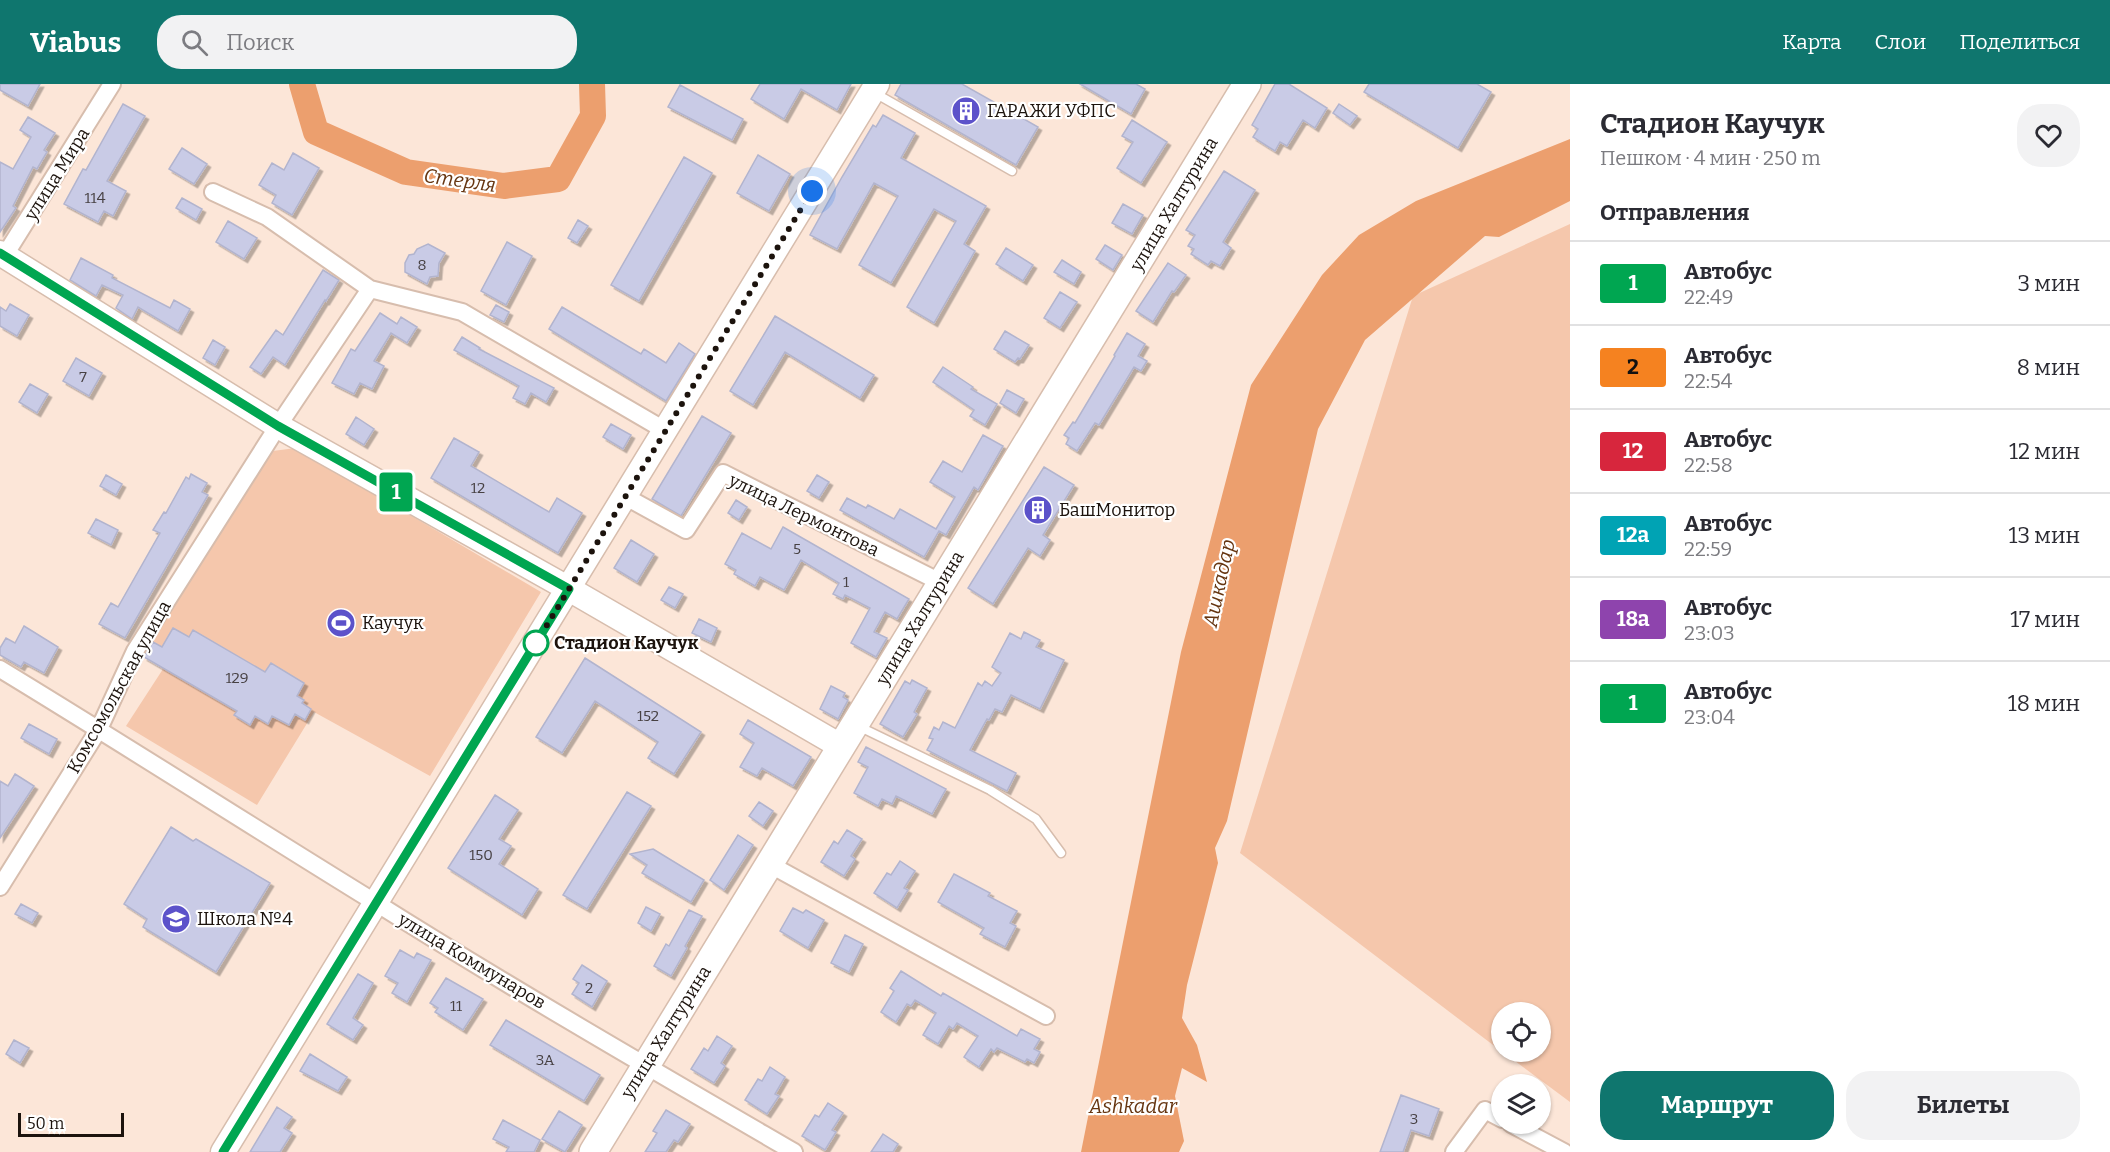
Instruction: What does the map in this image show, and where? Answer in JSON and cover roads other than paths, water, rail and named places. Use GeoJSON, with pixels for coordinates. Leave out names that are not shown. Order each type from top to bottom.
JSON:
{"type":"FeatureCollection","features":[{"type":"Feature","properties":{"kind":"main road","name":"улица Халтурина"},"geometry":{"type":"LineString","coordinates":[[593,1152],[1247,84]]}},
{"type":"Feature","properties":{"kind":"street","name":"улица Мира"},"geometry":{"type":"LineString","coordinates":[[2,257],[112,84]]}},
{"type":"Feature","properties":{"kind":"street"},"geometry":{"type":"LineString","coordinates":[[223,1152],[875,88]]}},
{"type":"Feature","properties":{"kind":"street"},"geometry":{"type":"LineString","coordinates":[[213,192],[267,217],[370,289],[462,312],[666,431]]}},
{"type":"Feature","properties":{"kind":"street"},"geometry":{"type":"LineString","coordinates":[[2,257],[278,426],[569,589],[848,736]]}},
{"type":"Feature","properties":{"kind":"street"},"geometry":{"type":"LineString","coordinates":[[278,426],[370,289]]}},
{"type":"Feature","properties":{"kind":"street","name":"Комсомольская улица"},"geometry":{"type":"LineString","coordinates":[[0,887],[99,729],[135,651],[278,426]]}},
{"type":"Feature","properties":{"kind":"street","name":"улица Лермонтова"},"geometry":{"type":"LineString","coordinates":[[626,497],[686,530],[723,473],[942,583]]}},
{"type":"Feature","properties":{"kind":"street","name":"улица Коммунаров"},"geometry":{"type":"LineString","coordinates":[[0,669],[375,903],[794,1152]]}},
{"type":"Feature","properties":{"kind":"street"},"geometry":{"type":"LineString","coordinates":[[770,864],[1046,1016]]}},
{"type":"Feature","properties":{"kind":"street"},"geometry":{"type":"LineString","coordinates":[[1454,1152],[1485,1110],[1491,1113]]}},
{"type":"Feature","properties":{"kind":"street"},"geometry":{"type":"LineString","coordinates":[[1530,1134],[1564,1152]]}},
{"type":"Feature","properties":{"kind":"lane"},"geometry":{"type":"LineString","coordinates":[[875,88],[1012,171]]}},
{"type":"Feature","properties":{"kind":"lane"},"geometry":{"type":"LineString","coordinates":[[848,736],[990,790],[1036,819],[1061,853]]}},
{"type":"Feature","properties":{"kind":"water","name":"Ashkadar"},"geometry":{"type":"Polygon","coordinates":[[[1570,139],[1570,201],[1499,237],[1485,236],[1365,340],[1318,429],[1227,821],[1215,848],[1218,863],[1187,985],[1182,1018],[1197,1045],[1207,1082],[1182,1068],[1175,1096],[1184,1141],[1179,1152],[1081,1152],[1181,652],[1251,385],[1322,275],[1359,235],[1416,201],[1570,139]]]}},
{"type":"Feature","properties":{"kind":"waterway","name":"Стерля"},"geometry":{"type":"LineString","coordinates":[[302,84],[316,132],[406,172],[504,186],[558,179],[593,116],[592,84]]}},
{"type":"Feature","properties":{"kind":"place","name":"ГАРАЖИ УФПС"},"geometry":{"type":"Point","coordinates":[966,111]}},
{"type":"Feature","properties":{"kind":"place","name":"БашМонитор"},"geometry":{"type":"Point","coordinates":[1038,510]}},
{"type":"Feature","properties":{"kind":"place","name":"Каучук"},"geometry":{"type":"Point","coordinates":[341,623]}},
{"type":"Feature","properties":{"kind":"place","name":"Стадион Каучук"},"geometry":{"type":"Point","coordinates":[536,643]}},
{"type":"Feature","properties":{"kind":"place","name":"Школа №4"},"geometry":{"type":"Point","coordinates":[176,919]}},
{"type":"Feature","properties":{"kind":"water label","name":"Ашкадар"},"geometry":{"type":"Point","coordinates":[1219,583]}}]}
